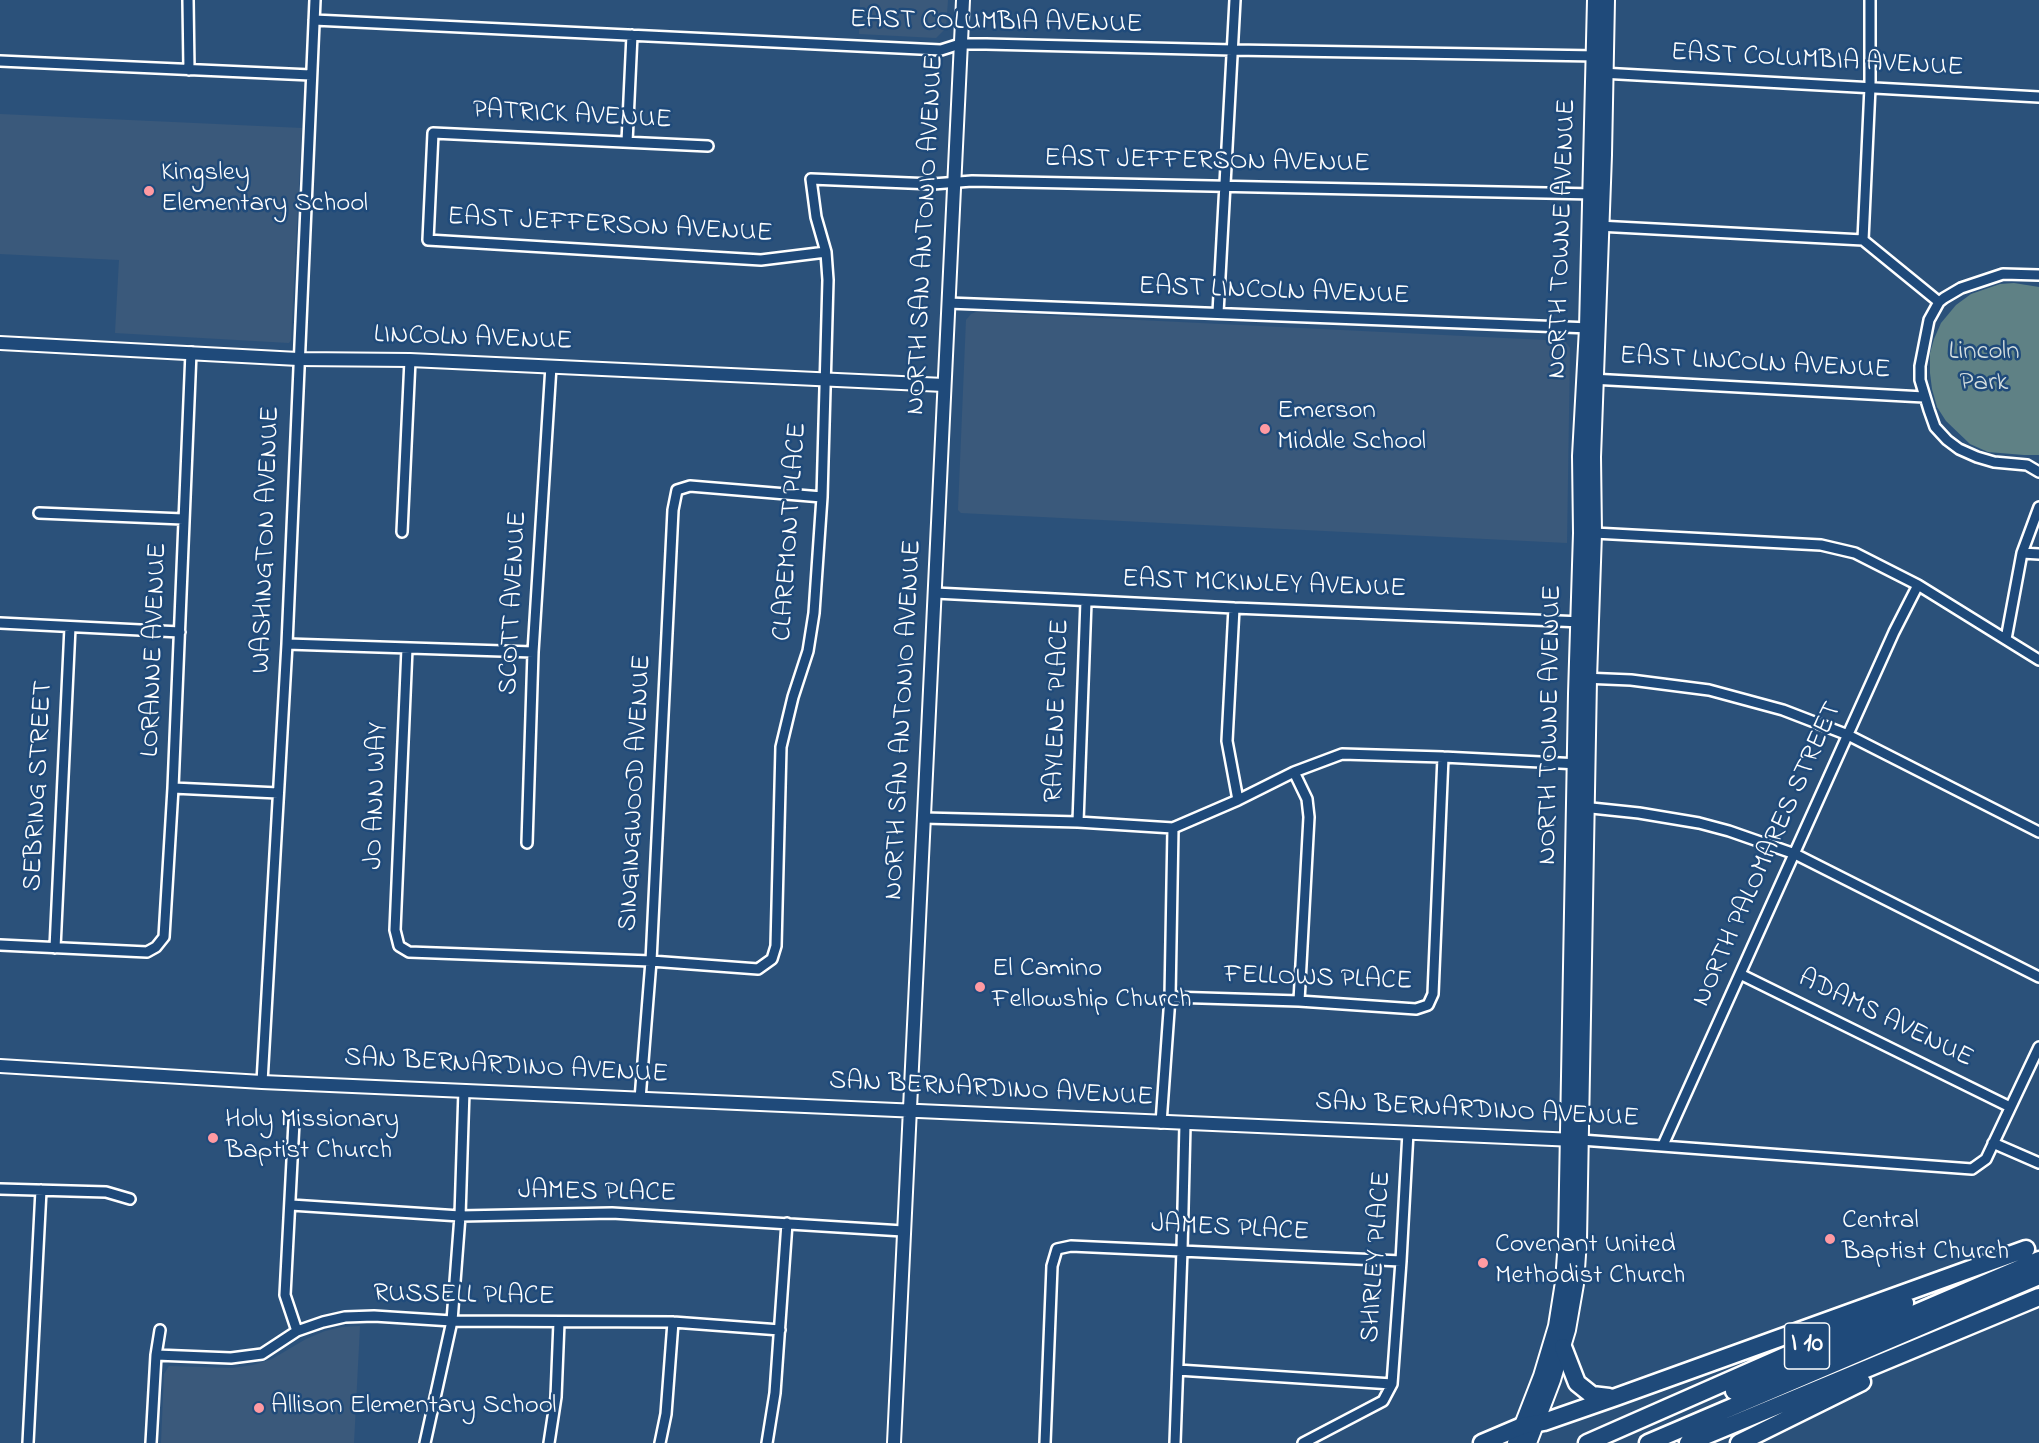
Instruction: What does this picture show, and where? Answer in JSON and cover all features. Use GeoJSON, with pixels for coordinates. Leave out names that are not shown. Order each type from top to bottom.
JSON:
{"type":"FeatureCollection","features":[{"type":"Feature","properties":{"kind":"highway"},"geometry":{"type":"LineString","coordinates":[[1482,1443],[1530,1424],[1616,1397],[2035,1251]]}},
{"type":"Feature","properties":{"kind":"highway"},"geometry":{"type":"LineString","coordinates":[[1613,1443],[2035,1251]]}},
{"type":"Feature","properties":{"kind":"highway","name":"I 10"},"geometry":{"type":"LineString","coordinates":[[1587,1443],[2035,1251]]}},
{"type":"Feature","properties":{"kind":"highway"},"geometry":{"type":"LineString","coordinates":[[1648,1443],[2039,1276]]}},
{"type":"Feature","properties":{"kind":"highway"},"geometry":{"type":"LineString","coordinates":[[1739,1443],[2039,1298]]}},
{"type":"Feature","properties":{"kind":"highway","name":"I 10"},"geometry":{"type":"LineString","coordinates":[[1688,1443],[2039,1298]]}},
{"type":"Feature","properties":{"kind":"highway"},"geometry":{"type":"LineString","coordinates":[[1563,1347],[1571,1373],[1586,1392],[1598,1396],[1616,1397]]}},
{"type":"Feature","properties":{"kind":"main road","name":"NORTH SAN ANTONIO AVENUE"},"geometry":{"type":"LineString","coordinates":[[894,1443],[963,0]]}},
{"type":"Feature","properties":{"kind":"main road","name":"NORTH TOWNE AVENUE"},"geometry":{"type":"LineString","coordinates":[[1585,622],[1580,456],[1590,379],[1593,328],[1600,73],[1595,0]]}},
{"type":"Feature","properties":{"kind":"main road","name":"NORTH TOWNE AVENUE"},"geometry":{"type":"LineString","coordinates":[[1600,56],[1607,0]]}},
{"type":"Feature","properties":{"kind":"main road","name":"LINCOLN AVENUE"},"geometry":{"type":"LineString","coordinates":[[0,343],[298,359],[410,360],[944,385]]}},
{"type":"Feature","properties":{"kind":"main road","name":"NORTH TOWNE AVENUE"},"geometry":{"type":"LineString","coordinates":[[1515,1443],[1530,1424],[1563,1347],[1576,1284],[1575,1140],[1580,807],[1585,622],[1593,533],[1590,379]]}},
{"type":"Feature","properties":{"kind":"main road","name":"SAN BERNARDINO AVENUE"},"geometry":{"type":"LineString","coordinates":[[0,1066],[262,1082],[1575,1140]]}},
{"type":"Feature","properties":{"kind":"main road","name":"NORTH TOWNE AVENUE"},"geometry":{"type":"LineString","coordinates":[[1529,1443],[1530,1424],[1556,1326],[1563,1282],[1575,1140]]}},
{"type":"Feature","properties":{"kind":"street"},"geometry":{"type":"LineString","coordinates":[[188,0],[189,70]]}},
{"type":"Feature","properties":{"kind":"street","name":"WASHINGTON AVENUE"},"geometry":{"type":"LineString","coordinates":[[262,1082],[287,644],[315,0]]}},
{"type":"Feature","properties":{"kind":"street"},"geometry":{"type":"LineString","coordinates":[[1218,313],[1234,0]]}},
{"type":"Feature","properties":{"kind":"street"},"geometry":{"type":"LineString","coordinates":[[1863,240],[1870,87],[1870,0]]}},
{"type":"Feature","properties":{"kind":"street","name":"EAST COLUMBIA AVENUE"},"geometry":{"type":"LineString","coordinates":[[314,20],[941,50],[960,44],[1600,56]]}},
{"type":"Feature","properties":{"kind":"street"},"geometry":{"type":"LineString","coordinates":[[627,141],[632,34]]}},
{"type":"Feature","properties":{"kind":"street"},"geometry":{"type":"LineString","coordinates":[[0,61],[311,75]]}},
{"type":"Feature","properties":{"kind":"street","name":"EAST COLUMBIA AVENUE"},"geometry":{"type":"LineString","coordinates":[[1600,73],[2039,97]]}},
{"type":"Feature","properties":{"kind":"street","name":"PATRICK AVENUE"},"geometry":{"type":"LineString","coordinates":[[428,240],[433,133],[708,146]]}},
{"type":"Feature","properties":{"kind":"street","name":"EAST JEFFERSON AVENUE"},"geometry":{"type":"LineString","coordinates":[[811,179],[933,184],[972,181],[1597,194]]}},
{"type":"Feature","properties":{"kind":"street","name":"CLAREMONT PLACE"},"geometry":{"type":"LineString","coordinates":[[651,961],[758,969],[772,959],[776,946],[782,747],[793,697],[808,651],[814,614],[822,497],[828,280],[826,252],[816,217],[811,179]]}},
{"type":"Feature","properties":{"kind":"street"},"geometry":{"type":"LineString","coordinates":[[1596,226],[1863,240],[1939,302]]}},
{"type":"Feature","properties":{"kind":"street","name":"EAST JEFFERSON AVENUE"},"geometry":{"type":"LineString","coordinates":[[428,240],[761,260],[826,252]]}},
{"type":"Feature","properties":{"kind":"street"},"geometry":{"type":"LineString","coordinates":[[2039,275],[2003,274],[1961,288],[1939,302],[1929,320],[1921,354],[1920,380],[1935,427],[1947,440],[1959,449],[1994,462],[2027,465],[2039,472]]}},
{"type":"Feature","properties":{"kind":"street","name":"EAST LINCOLN AVENUE"},"geometry":{"type":"LineString","coordinates":[[948,303],[1593,328]]}},
{"type":"Feature","properties":{"kind":"street","name":"LORANNE AVENUE"},"geometry":{"type":"LineString","coordinates":[[55,948],[147,952],[156,947],[164,937],[180,632],[191,352]]}},
{"type":"Feature","properties":{"kind":"street"},"geometry":{"type":"LineString","coordinates":[[402,532],[410,360]]}},
{"type":"Feature","properties":{"kind":"street","name":"SCOTT AVENUE"},"geometry":{"type":"LineString","coordinates":[[527,843],[533,652],[551,366]]}},
{"type":"Feature","properties":{"kind":"street","name":"EAST LINCOLN AVENUE"},"geometry":{"type":"LineString","coordinates":[[1590,379],[1924,396]]}},
{"type":"Feature","properties":{"kind":"street","name":"SINGINGWOOD AVENUE"},"geometry":{"type":"LineString","coordinates":[[640,1099],[651,961],[673,510],[677,490],[690,486],[822,497]]}},
{"type":"Feature","properties":{"kind":"street"},"geometry":{"type":"LineString","coordinates":[[2006,639],[2022,553],[2039,507]]}},
{"type":"Feature","properties":{"kind":"street"},"geometry":{"type":"LineString","coordinates":[[39,513],[183,519]]}},
{"type":"Feature","properties":{"kind":"street"},"geometry":{"type":"LineString","coordinates":[[1593,533],[1821,545],[1856,553],[1918,585],[2039,660]]}},
{"type":"Feature","properties":{"kind":"street"},"geometry":{"type":"LineString","coordinates":[[2022,553],[2039,554]]}},
{"type":"Feature","properties":{"kind":"street","name":"NORTH PALOMARES STREET"},"geometry":{"type":"LineString","coordinates":[[1663,1145],[1894,632],[1918,585]]}},
{"type":"Feature","properties":{"kind":"street","name":"EAST MCKINLEY AVENUE"},"geometry":{"type":"LineString","coordinates":[[935,593],[1585,622]]}},
{"type":"Feature","properties":{"kind":"street","name":"RAYLENE PLACE"},"geometry":{"type":"LineString","coordinates":[[1078,822],[1086,601]]}},
{"type":"Feature","properties":{"kind":"street"},"geometry":{"type":"LineString","coordinates":[[1234,608],[1227,741],[1238,800]]}},
{"type":"Feature","properties":{"kind":"street"},"geometry":{"type":"LineString","coordinates":[[0,623],[180,632]]}},
{"type":"Feature","properties":{"kind":"street","name":"SEBRING STREET"},"geometry":{"type":"LineString","coordinates":[[55,948],[70,627]]}},
{"type":"Feature","properties":{"kind":"street"},"geometry":{"type":"LineString","coordinates":[[287,644],[533,652]]}},
{"type":"Feature","properties":{"kind":"street","name":"JO ANN WAY"},"geometry":{"type":"LineString","coordinates":[[407,648],[395,930],[399,946],[409,952],[651,961]]}},
{"type":"Feature","properties":{"kind":"street"},"geometry":{"type":"LineString","coordinates":[[1583,678],[1631,680],[1709,690],[1783,710],[1848,735],[2039,832]]}},
{"type":"Feature","properties":{"kind":"street"},"geometry":{"type":"LineString","coordinates":[[924,818],[1078,822],[1173,828],[1238,800],[1294,772],[1342,754],[1581,764]]}},
{"type":"Feature","properties":{"kind":"street","name":"FELLOWS PLACE"},"geometry":{"type":"LineString","coordinates":[[1170,997],[1299,1001],[1416,1010],[1428,1005],[1433,994],[1443,757]]}},
{"type":"Feature","properties":{"kind":"street"},"geometry":{"type":"LineString","coordinates":[[1294,772],[1307,799],[1309,817],[1299,1001]]}},
{"type":"Feature","properties":{"kind":"street"},"geometry":{"type":"LineString","coordinates":[[172,789],[278,793]]}},
{"type":"Feature","properties":{"kind":"street"},"geometry":{"type":"LineString","coordinates":[[1580,807],[1639,813],[1699,823],[1795,854],[2039,977]]}},
{"type":"Feature","properties":{"kind":"street"},"geometry":{"type":"LineString","coordinates":[[1161,1123],[1170,997],[1173,828]]}},
{"type":"Feature","properties":{"kind":"street"},"geometry":{"type":"LineString","coordinates":[[0,945],[55,948]]}},
{"type":"Feature","properties":{"kind":"street","name":"ADAMS AVENUE"},"geometry":{"type":"LineString","coordinates":[[1740,974],[2010,1107]]}},
{"type":"Feature","properties":{"kind":"street"},"geometry":{"type":"LineString","coordinates":[[2039,1047],[1993,1143],[2039,1163]]}},
{"type":"Feature","properties":{"kind":"street"},"geometry":{"type":"LineString","coordinates":[[425,1443],[452,1320],[464,1090]]}},
{"type":"Feature","properties":{"kind":"street"},"geometry":{"type":"LineString","coordinates":[[294,1122],[285,1295],[297,1331]]}},
{"type":"Feature","properties":{"kind":"street"},"geometry":{"type":"LineString","coordinates":[[1175,1443],[1185,1124]]}},
{"type":"Feature","properties":{"kind":"street","name":"SHIRLEY PLACE"},"geometry":{"type":"LineString","coordinates":[[1392,1384],[1408,1132]]}},
{"type":"Feature","properties":{"kind":"street","name":"SAN BERNARDINO AVENUE"},"geometry":{"type":"LineString","coordinates":[[1575,1140],[1972,1169],[1986,1159],[1993,1143]]}},
{"type":"Feature","properties":{"kind":"street"},"geometry":{"type":"LineString","coordinates":[[0,1189],[106,1192],[130,1199]]}},
{"type":"Feature","properties":{"kind":"street"},"geometry":{"type":"LineString","coordinates":[[28,1443],[42,1190]]}},
{"type":"Feature","properties":{"kind":"street","name":"JAMES PLACE"},"geometry":{"type":"LineString","coordinates":[[291,1205],[459,1216],[612,1214],[903,1231]]}},
{"type":"Feature","properties":{"kind":"street"},"geometry":{"type":"LineString","coordinates":[[767,1443],[775,1393],[787,1223]]}},
{"type":"Feature","properties":{"kind":"street","name":"JAMES PLACE"},"geometry":{"type":"LineString","coordinates":[[1045,1443],[1052,1266],[1057,1250],[1071,1246],[1401,1261]]}},
{"type":"Feature","properties":{"kind":"street","name":"RUSSELL PLACE"},"geometry":{"type":"LineString","coordinates":[[156,1356],[231,1358],[262,1354],[297,1331],[345,1317],[673,1322],[780,1330]]}},
{"type":"Feature","properties":{"kind":"street"},"geometry":{"type":"LineString","coordinates":[[549,1443],[556,1397],[559,1322]]}},
{"type":"Feature","properties":{"kind":"street"},"geometry":{"type":"LineString","coordinates":[[660,1443],[666,1414],[673,1322]]}},
{"type":"Feature","properties":{"kind":"street"},"geometry":{"type":"LineString","coordinates":[[151,1443],[156,1356],[160,1330]]}},
{"type":"Feature","properties":{"kind":"street"},"geometry":{"type":"LineString","coordinates":[[1178,1371],[1392,1384],[1383,1401],[1304,1443]]}},
{"type":"Feature","properties":{"kind":"shaded area"},"geometry":{"type":"Polygon","coordinates":[[[860,0],[948,0],[946,28],[936,38],[859,34],[860,0]]]}},
{"type":"Feature","properties":{"kind":"shaded area","name":"Kingsley Elementary School"},"geometry":{"type":"Polygon","coordinates":[[[0,114],[302,128],[291,340],[289,343],[115,333],[119,260],[0,254],[0,114]]]}},
{"type":"Feature","properties":{"kind":"shaded area","name":"Emerson Middle School"},"geometry":{"type":"Polygon","coordinates":[[[976,312],[1565,341],[1570,348],[1567,543],[961,513],[958,510],[966,320],[976,312]]]}},
{"type":"Feature","properties":{"kind":"shaded area","name":"Allison Elementary School"},"geometry":{"type":"Polygon","coordinates":[[[360,1326],[354,1443],[161,1443],[164,1374],[169,1366],[232,1368],[253,1365],[272,1359],[306,1339],[325,1331],[360,1326]]]}},
{"type":"Feature","properties":{"kind":"green space","name":"Lincoln Park"},"geometry":{"type":"Polygon","coordinates":[[[2014,283],[2039,287],[2039,455],[1988,452],[1970,444],[1946,421],[1937,407],[1932,389],[1930,353],[1941,323],[1956,305],[1971,294],[2000,284],[2014,283]]]}},
{"type":"Feature","properties":{"kind":"place","name":"Kingsley Elementary School"},"geometry":{"type":"Point","coordinates":[149,191]}},
{"type":"Feature","properties":{"kind":"place","name":"Emerson Middle School"},"geometry":{"type":"Point","coordinates":[1265,429]}},
{"type":"Feature","properties":{"kind":"place","name":"El Camino Fellowship Church"},"geometry":{"type":"Point","coordinates":[980,987]}},
{"type":"Feature","properties":{"kind":"place","name":"Holy Missionary Baptist Church"},"geometry":{"type":"Point","coordinates":[213,1138]}},
{"type":"Feature","properties":{"kind":"place","name":"Central Baptist Church"},"geometry":{"type":"Point","coordinates":[1830,1239]}},
{"type":"Feature","properties":{"kind":"place","name":"Covenant United Methodist Church"},"geometry":{"type":"Point","coordinates":[1483,1263]}},
{"type":"Feature","properties":{"kind":"place","name":"Allison Elementary School"},"geometry":{"type":"Point","coordinates":[259,1408]}}]}
